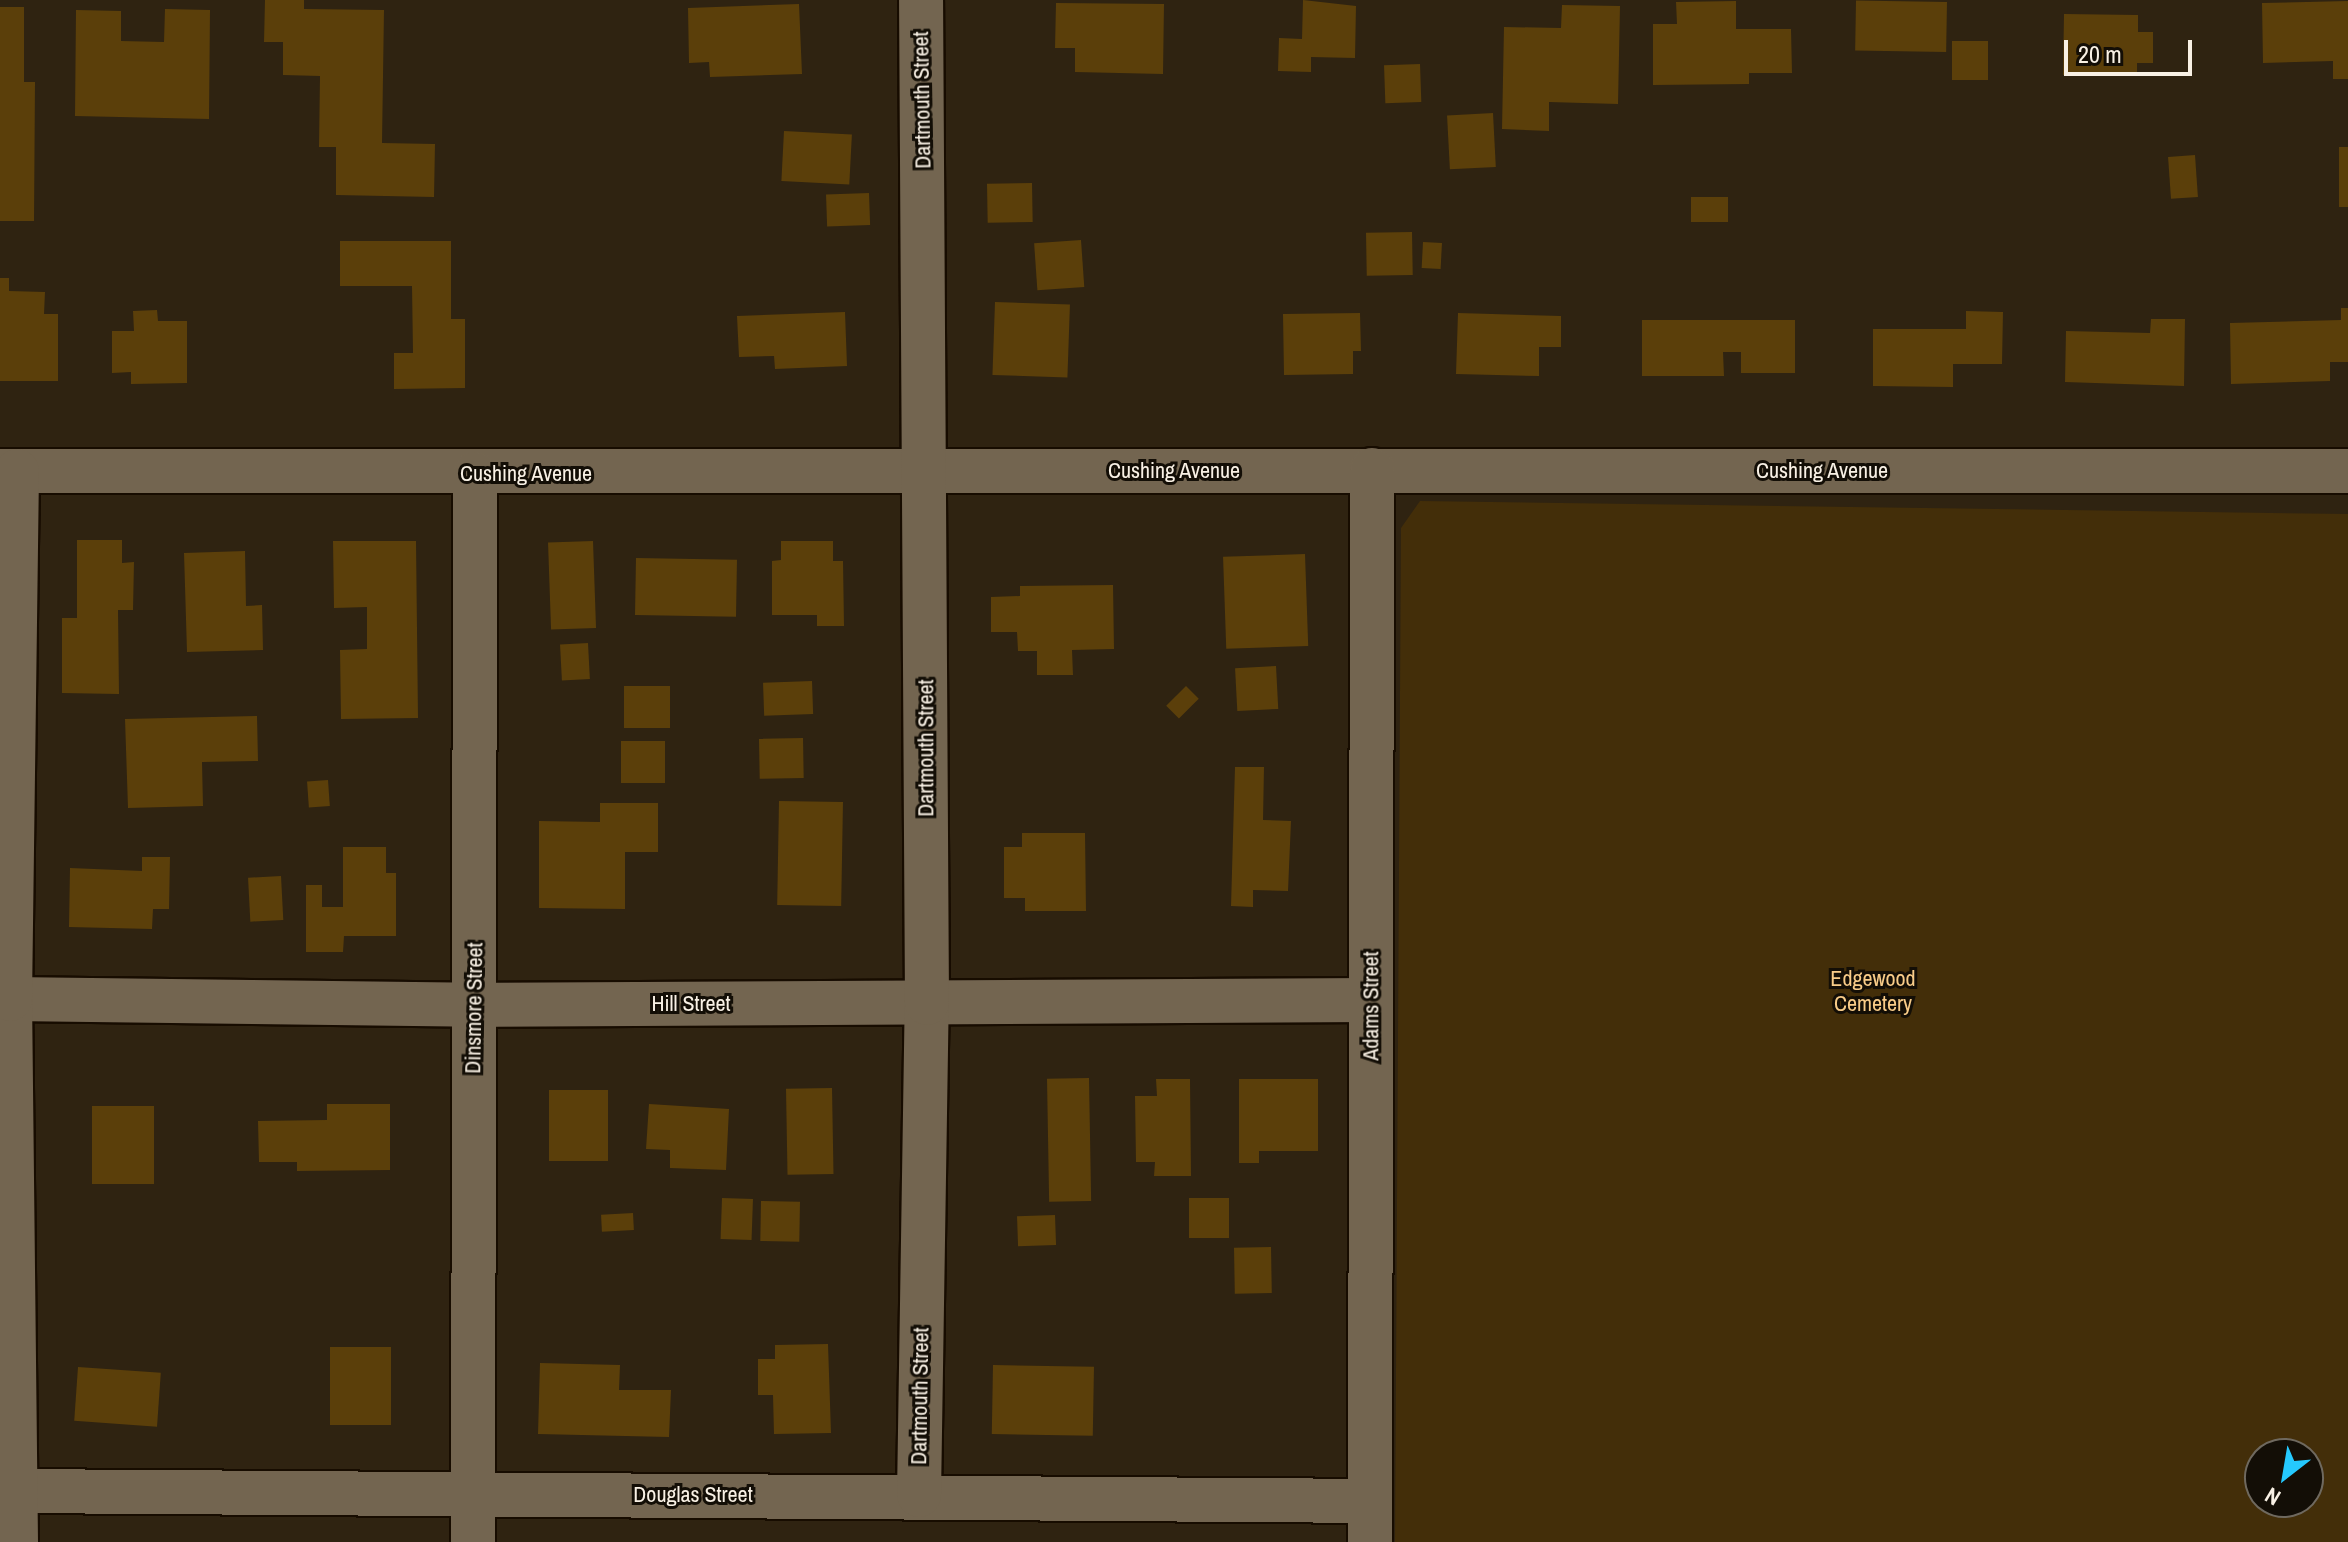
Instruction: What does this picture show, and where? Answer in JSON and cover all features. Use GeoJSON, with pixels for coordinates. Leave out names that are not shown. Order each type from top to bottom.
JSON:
{"type":"FeatureCollection","features":[{"type":"Feature","properties":{"kind":"street","name":"Dartmouth Street"},"geometry":{"type":"LineString","coordinates":[[919,1495],[927,1003],[921,0]]}},
{"type":"Feature","properties":{"kind":"street","name":"Cushing Avenue"},"geometry":{"type":"LineString","coordinates":[[8,471],[475,474],[1372,470],[2348,471]]}},
{"type":"Feature","properties":{"kind":"street","name":"Adams Street"},"geometry":{"type":"LineString","coordinates":[[1370,1521],[1372,470]]}},
{"type":"Feature","properties":{"kind":"street"},"geometry":{"type":"LineString","coordinates":[[8,471],[16,1542]]}},
{"type":"Feature","properties":{"kind":"street","name":"Dinsmore Street"},"geometry":{"type":"LineString","coordinates":[[473,1542],[475,474]]}},
{"type":"Feature","properties":{"kind":"street","name":"Hill Street"},"geometry":{"type":"LineString","coordinates":[[10,999],[474,1005],[1371,1000]]}},
{"type":"Feature","properties":{"kind":"street","name":"Douglas Street"},"geometry":{"type":"LineString","coordinates":[[16,1491],[919,1495],[1370,1521]]}},
{"type":"Feature","properties":{"kind":"green space","name":"Edgewood Cemetery"},"geometry":{"type":"Polygon","coordinates":[[[1420,501],[2348,514],[2348,1542],[1395,1542],[1401,528],[1420,501]]]}},
{"type":"Feature","properties":{"kind":"building"},"geometry":{"type":"Polygon","coordinates":[[[265,0],[304,0],[304,9],[384,10],[382,143],[435,144],[434,197],[336,195],[336,147],[319,147],[320,76],[283,75],[283,42],[264,42],[265,0]]]}},
{"type":"Feature","properties":{"kind":"building"},"geometry":{"type":"Polygon","coordinates":[[[1303,0],[1356,6],[1355,58],[1311,57],[1311,72],[1278,71],[1279,38],[1302,39],[1303,0]]]}},
{"type":"Feature","properties":{"kind":"building"},"geometry":{"type":"Polygon","coordinates":[[[1856,0],[1947,2],[1946,52],[1855,50],[1856,0]]]}},
{"type":"Feature","properties":{"kind":"building"},"geometry":{"type":"Polygon","coordinates":[[[1736,1],[1736,29],[1791,29],[1792,73],[1749,73],[1749,84],[1653,85],[1653,24],[1677,24],[1676,2],[1736,1]]]}},
{"type":"Feature","properties":{"kind":"building"},"geometry":{"type":"Polygon","coordinates":[[[2348,1],[2348,79],[2333,79],[2333,61],[2263,63],[2262,3],[2348,1]]]}},
{"type":"Feature","properties":{"kind":"building"},"geometry":{"type":"Polygon","coordinates":[[[1056,3],[1164,4],[1163,74],[1075,72],[1075,48],[1055,48],[1056,3]]]}},
{"type":"Feature","properties":{"kind":"building"},"geometry":{"type":"Polygon","coordinates":[[[799,4],[802,74],[710,77],[709,62],[689,63],[688,8],[799,4]]]}},
{"type":"Feature","properties":{"kind":"building"},"geometry":{"type":"Polygon","coordinates":[[[1562,5],[1620,6],[1618,104],[1549,102],[1549,131],[1502,129],[1504,27],[1561,28],[1562,5]]]}},
{"type":"Feature","properties":{"kind":"building"},"geometry":{"type":"Polygon","coordinates":[[[0,7],[24,7],[24,82],[35,82],[34,221],[0,221],[0,7]]]}},
{"type":"Feature","properties":{"kind":"building"},"geometry":{"type":"Polygon","coordinates":[[[165,9],[210,10],[209,119],[75,116],[76,10],[121,11],[121,41],[164,42],[165,9]]]}},
{"type":"Feature","properties":{"kind":"building"},"geometry":{"type":"Polygon","coordinates":[[[2064,14],[2138,15],[2138,32],[2153,32],[2153,63],[2137,63],[2137,75],[2063,75],[2064,14]]]}},
{"type":"Feature","properties":{"kind":"building"},"geometry":{"type":"Polygon","coordinates":[[[1952,41],[1988,41],[1988,80],[1952,80],[1952,41]]]}},
{"type":"Feature","properties":{"kind":"building"},"geometry":{"type":"Polygon","coordinates":[[[1420,64],[1421,102],[1385,103],[1384,65],[1420,64]]]}},
{"type":"Feature","properties":{"kind":"building"},"geometry":{"type":"Polygon","coordinates":[[[1493,113],[1496,167],[1450,169],[1447,115],[1493,113]]]}},
{"type":"Feature","properties":{"kind":"building"},"geometry":{"type":"Polygon","coordinates":[[[784,131],[852,135],[849,184],[781,181],[784,131]]]}},
{"type":"Feature","properties":{"kind":"building"},"geometry":{"type":"Polygon","coordinates":[[[2339,147],[2348,147],[2348,207],[2339,207],[2339,147]]]}},
{"type":"Feature","properties":{"kind":"building"},"geometry":{"type":"Polygon","coordinates":[[[2195,155],[2198,197],[2171,199],[2168,157],[2195,155]]]}},
{"type":"Feature","properties":{"kind":"building"},"geometry":{"type":"Polygon","coordinates":[[[1032,183],[1033,222],[988,223],[987,184],[1032,183]]]}},
{"type":"Feature","properties":{"kind":"building"},"geometry":{"type":"Polygon","coordinates":[[[869,193],[870,225],[827,226],[826,195],[869,193]]]}},
{"type":"Feature","properties":{"kind":"building"},"geometry":{"type":"Polygon","coordinates":[[[1691,197],[1728,197],[1728,222],[1691,222],[1691,197]]]}},
{"type":"Feature","properties":{"kind":"building"},"geometry":{"type":"Polygon","coordinates":[[[1412,232],[1413,275],[1367,276],[1366,233],[1412,232]]]}},
{"type":"Feature","properties":{"kind":"building"},"geometry":{"type":"Polygon","coordinates":[[[1081,240],[1084,287],[1037,290],[1034,243],[1081,240]]]}},
{"type":"Feature","properties":{"kind":"building"},"geometry":{"type":"Polygon","coordinates":[[[340,241],[451,241],[451,319],[465,319],[465,388],[394,389],[394,353],[413,353],[412,286],[340,286],[340,241]]]}},
{"type":"Feature","properties":{"kind":"building"},"geometry":{"type":"Polygon","coordinates":[[[1423,242],[1442,243],[1441,269],[1422,268],[1423,242]]]}},
{"type":"Feature","properties":{"kind":"building"},"geometry":{"type":"Polygon","coordinates":[[[0,278],[9,278],[9,291],[45,292],[44,314],[58,314],[58,381],[0,381],[0,278]]]}},
{"type":"Feature","properties":{"kind":"building"},"geometry":{"type":"Polygon","coordinates":[[[995,302],[1070,305],[1067,378],[992,375],[995,302]]]}},
{"type":"Feature","properties":{"kind":"building"},"geometry":{"type":"Polygon","coordinates":[[[2341,308],[2348,308],[2348,362],[2330,362],[2330,381],[2231,384],[2230,323],[2341,320],[2341,308]]]}},
{"type":"Feature","properties":{"kind":"building"},"geometry":{"type":"Polygon","coordinates":[[[157,310],[158,321],[187,321],[187,383],[131,384],[131,372],[112,373],[112,331],[134,331],[133,311],[157,310]]]}},
{"type":"Feature","properties":{"kind":"building"},"geometry":{"type":"Polygon","coordinates":[[[1966,311],[2003,312],[2002,364],[1953,364],[1953,387],[1873,386],[1873,329],[1966,329],[1966,311]]]}},
{"type":"Feature","properties":{"kind":"building"},"geometry":{"type":"Polygon","coordinates":[[[845,312],[847,366],[775,369],[774,356],[739,357],[737,316],[845,312]]]}},
{"type":"Feature","properties":{"kind":"building"},"geometry":{"type":"Polygon","coordinates":[[[1360,313],[1361,351],[1353,351],[1353,374],[1284,375],[1283,314],[1360,313]]]}},
{"type":"Feature","properties":{"kind":"building"},"geometry":{"type":"Polygon","coordinates":[[[1458,313],[1561,316],[1561,347],[1539,347],[1539,376],[1456,374],[1458,313]]]}},
{"type":"Feature","properties":{"kind":"building"},"geometry":{"type":"Polygon","coordinates":[[[2151,319],[2185,319],[2184,386],[2065,382],[2066,331],[2150,333],[2151,319]]]}},
{"type":"Feature","properties":{"kind":"building"},"geometry":{"type":"Polygon","coordinates":[[[1642,320],[1795,320],[1795,373],[1741,373],[1741,352],[1723,352],[1724,376],[1642,376],[1642,320]]]}},
{"type":"Feature","properties":{"kind":"building"},"geometry":{"type":"Polygon","coordinates":[[[77,540],[122,540],[122,563],[134,562],[133,610],[118,610],[119,694],[62,693],[62,618],[77,618],[77,540]]]}},
{"type":"Feature","properties":{"kind":"building"},"geometry":{"type":"Polygon","coordinates":[[[333,541],[416,541],[418,718],[341,719],[340,650],[367,649],[367,607],[334,608],[333,541]]]}},
{"type":"Feature","properties":{"kind":"building"},"geometry":{"type":"Polygon","coordinates":[[[593,541],[596,628],[551,630],[548,543],[593,541]]]}},
{"type":"Feature","properties":{"kind":"building"},"geometry":{"type":"Polygon","coordinates":[[[781,541],[833,541],[833,561],[843,561],[844,626],[817,626],[817,615],[772,615],[772,561],[781,560],[781,541]]]}},
{"type":"Feature","properties":{"kind":"building"},"geometry":{"type":"Polygon","coordinates":[[[245,551],[246,606],[262,605],[263,650],[187,652],[184,553],[245,551]]]}},
{"type":"Feature","properties":{"kind":"building"},"geometry":{"type":"Polygon","coordinates":[[[1305,554],[1308,646],[1226,649],[1223,557],[1305,554]]]}},
{"type":"Feature","properties":{"kind":"building"},"geometry":{"type":"Polygon","coordinates":[[[636,558],[737,560],[736,617],[635,615],[636,558]]]}},
{"type":"Feature","properties":{"kind":"building"},"geometry":{"type":"Polygon","coordinates":[[[1113,585],[1114,649],[1072,650],[1073,675],[1037,675],[1037,651],[1018,651],[1017,632],[991,632],[991,597],[1020,596],[1020,586],[1113,585]]]}},
{"type":"Feature","properties":{"kind":"building"},"geometry":{"type":"Polygon","coordinates":[[[588,643],[590,679],[562,680],[560,644],[588,643]]]}},
{"type":"Feature","properties":{"kind":"building"},"geometry":{"type":"Polygon","coordinates":[[[1276,666],[1278,709],[1237,711],[1235,668],[1276,666]]]}},
{"type":"Feature","properties":{"kind":"building"},"geometry":{"type":"Polygon","coordinates":[[[812,681],[813,714],[764,716],[763,683],[812,681]]]}},
{"type":"Feature","properties":{"kind":"building"},"geometry":{"type":"Polygon","coordinates":[[[624,686],[670,686],[670,728],[624,728],[624,686]]]}},
{"type":"Feature","properties":{"kind":"building"},"geometry":{"type":"Polygon","coordinates":[[[1186,686],[1199,699],[1179,719],[1166,706],[1186,686]]]}},
{"type":"Feature","properties":{"kind":"building"},"geometry":{"type":"Polygon","coordinates":[[[257,716],[258,761],[202,762],[203,806],[128,808],[125,719],[257,716]]]}},
{"type":"Feature","properties":{"kind":"building"},"geometry":{"type":"Polygon","coordinates":[[[803,738],[804,778],[760,779],[759,739],[803,738]]]}},
{"type":"Feature","properties":{"kind":"building"},"geometry":{"type":"Polygon","coordinates":[[[621,741],[665,741],[665,783],[621,783],[621,741]]]}},
{"type":"Feature","properties":{"kind":"building"},"geometry":{"type":"Polygon","coordinates":[[[1235,767],[1264,767],[1263,820],[1291,821],[1288,891],[1253,890],[1253,907],[1231,906],[1235,767]]]}},
{"type":"Feature","properties":{"kind":"building"},"geometry":{"type":"Polygon","coordinates":[[[328,780],[330,806],[309,807],[307,781],[328,780]]]}},
{"type":"Feature","properties":{"kind":"building"},"geometry":{"type":"Polygon","coordinates":[[[779,801],[843,802],[841,906],[777,905],[779,801]]]}},
{"type":"Feature","properties":{"kind":"building"},"geometry":{"type":"Polygon","coordinates":[[[600,803],[658,803],[658,852],[625,852],[625,909],[539,908],[539,821],[600,822],[600,803]]]}},
{"type":"Feature","properties":{"kind":"building"},"geometry":{"type":"Polygon","coordinates":[[[1022,833],[1085,833],[1086,911],[1025,911],[1025,898],[1004,898],[1004,847],[1022,847],[1022,833]]]}},
{"type":"Feature","properties":{"kind":"building"},"geometry":{"type":"Polygon","coordinates":[[[343,847],[386,847],[386,873],[396,873],[396,936],[344,936],[343,952],[306,952],[306,885],[322,885],[322,907],[343,907],[343,847]]]}},
{"type":"Feature","properties":{"kind":"building"},"geometry":{"type":"Polygon","coordinates":[[[142,857],[170,857],[169,909],[153,909],[152,929],[69,927],[70,868],[142,871],[142,857]]]}},
{"type":"Feature","properties":{"kind":"building"},"geometry":{"type":"Polygon","coordinates":[[[281,876],[283,920],[250,922],[248,878],[281,876]]]}},
{"type":"Feature","properties":{"kind":"building"},"geometry":{"type":"Polygon","coordinates":[[[1089,1078],[1091,1201],[1049,1202],[1047,1079],[1089,1078]]]}},
{"type":"Feature","properties":{"kind":"building"},"geometry":{"type":"Polygon","coordinates":[[[1156,1079],[1190,1079],[1191,1176],[1154,1176],[1155,1162],[1136,1162],[1135,1096],[1157,1096],[1156,1079]]]}},
{"type":"Feature","properties":{"kind":"building"},"geometry":{"type":"Polygon","coordinates":[[[1239,1079],[1318,1079],[1318,1151],[1259,1151],[1259,1163],[1239,1163],[1239,1079]]]}},
{"type":"Feature","properties":{"kind":"building"},"geometry":{"type":"Polygon","coordinates":[[[832,1088],[834,1174],[788,1175],[786,1089],[832,1088]]]}},
{"type":"Feature","properties":{"kind":"building"},"geometry":{"type":"Polygon","coordinates":[[[549,1090],[608,1090],[608,1161],[549,1161],[549,1090]]]}},
{"type":"Feature","properties":{"kind":"building"},"geometry":{"type":"Polygon","coordinates":[[[327,1104],[390,1104],[390,1170],[297,1171],[297,1162],[259,1162],[258,1121],[327,1120],[327,1104]]]}},
{"type":"Feature","properties":{"kind":"building"},"geometry":{"type":"Polygon","coordinates":[[[649,1104],[729,1109],[726,1170],[670,1168],[670,1150],[646,1149],[649,1104]]]}},
{"type":"Feature","properties":{"kind":"building"},"geometry":{"type":"Polygon","coordinates":[[[92,1106],[154,1106],[154,1184],[92,1184],[92,1106]]]}},
{"type":"Feature","properties":{"kind":"building"},"geometry":{"type":"Polygon","coordinates":[[[722,1198],[753,1199],[752,1240],[721,1239],[722,1198]]]}},
{"type":"Feature","properties":{"kind":"building"},"geometry":{"type":"Polygon","coordinates":[[[1189,1198],[1229,1198],[1229,1238],[1189,1238],[1189,1198]]]}},
{"type":"Feature","properties":{"kind":"building"},"geometry":{"type":"Polygon","coordinates":[[[761,1201],[800,1202],[799,1242],[760,1241],[761,1201]]]}},
{"type":"Feature","properties":{"kind":"building"},"geometry":{"type":"Polygon","coordinates":[[[633,1213],[634,1230],[602,1232],[601,1215],[633,1213]]]}},
{"type":"Feature","properties":{"kind":"building"},"geometry":{"type":"Polygon","coordinates":[[[1055,1215],[1056,1245],[1018,1246],[1017,1216],[1055,1215]]]}},
{"type":"Feature","properties":{"kind":"building"},"geometry":{"type":"Polygon","coordinates":[[[1271,1247],[1272,1293],[1235,1294],[1234,1248],[1271,1247]]]}},
{"type":"Feature","properties":{"kind":"building"},"geometry":{"type":"Polygon","coordinates":[[[828,1344],[831,1433],[774,1434],[773,1395],[758,1395],[758,1359],[775,1359],[775,1345],[828,1344]]]}},
{"type":"Feature","properties":{"kind":"building"},"geometry":{"type":"Polygon","coordinates":[[[330,1347],[391,1347],[391,1425],[330,1425],[330,1347]]]}},
{"type":"Feature","properties":{"kind":"building"},"geometry":{"type":"Polygon","coordinates":[[[540,1363],[620,1365],[619,1390],[671,1390],[669,1437],[538,1434],[540,1363]]]}},
{"type":"Feature","properties":{"kind":"building"},"geometry":{"type":"Polygon","coordinates":[[[993,1365],[1094,1367],[1093,1436],[992,1434],[993,1365]]]}},
{"type":"Feature","properties":{"kind":"building"},"geometry":{"type":"Polygon","coordinates":[[[78,1367],[161,1373],[157,1427],[74,1421],[78,1367]]]}}]}
